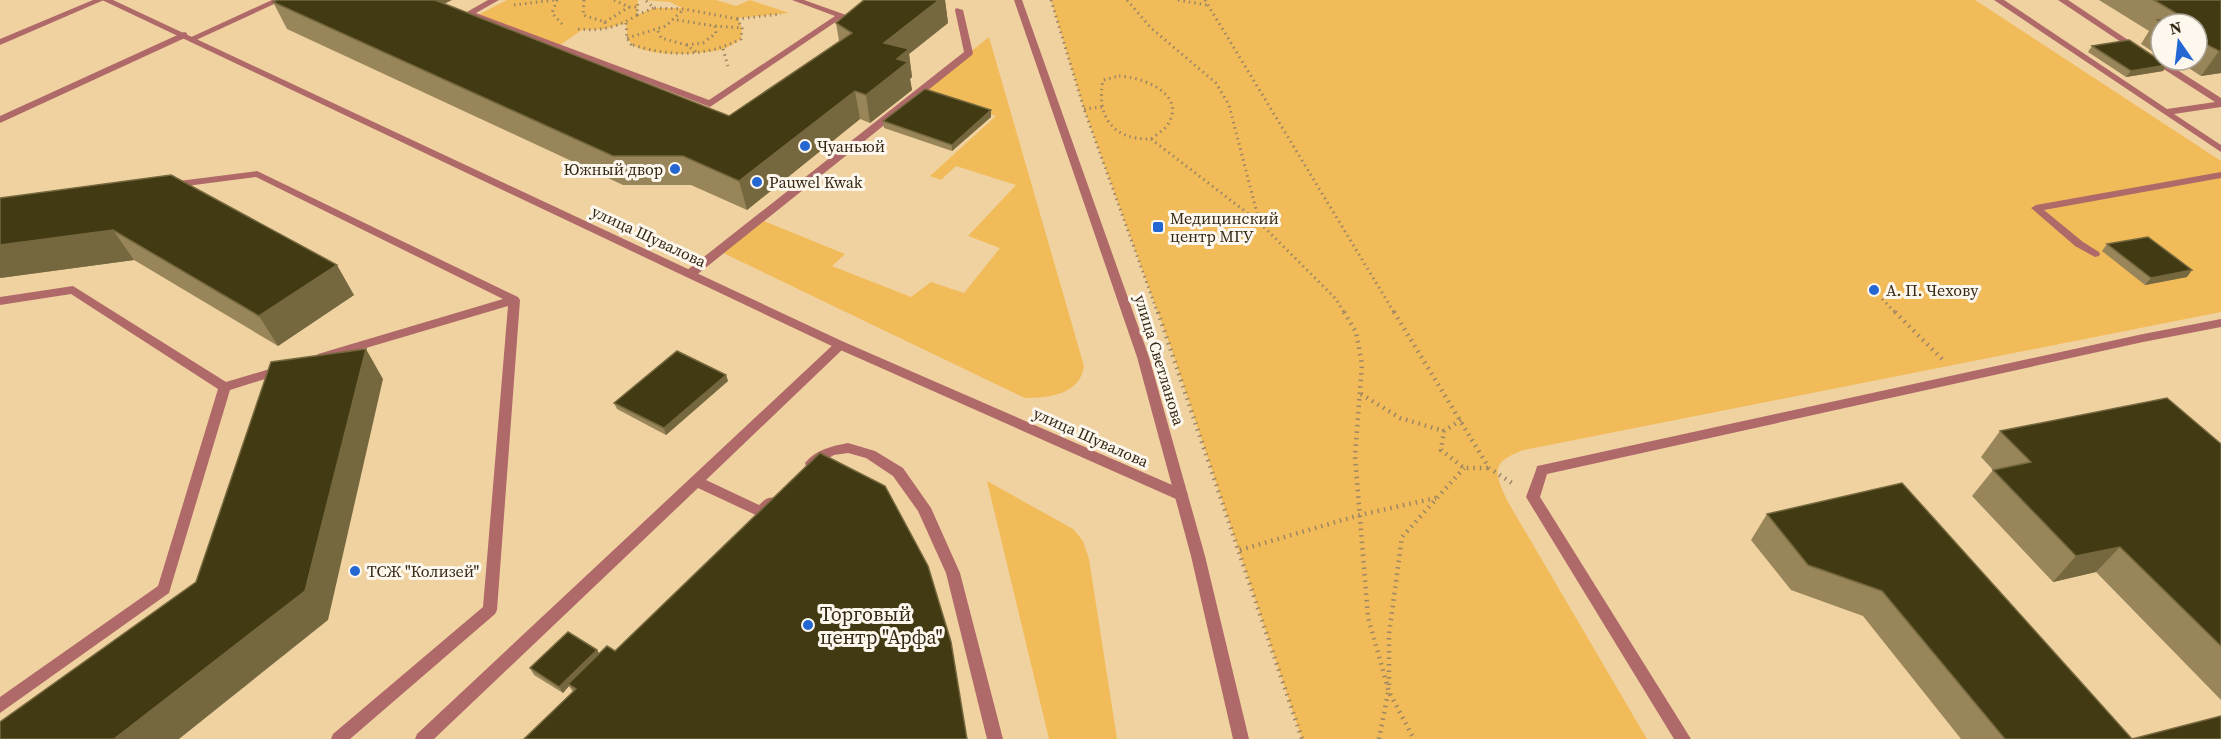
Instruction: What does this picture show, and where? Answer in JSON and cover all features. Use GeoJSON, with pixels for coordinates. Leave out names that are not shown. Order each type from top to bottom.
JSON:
{"type":"FeatureCollection","features":[{"type":"Feature","properties":{"kind":"street"},"geometry":{"type":"LineString","coordinates":[[0,42],[100,0]]}},
{"type":"Feature","properties":{"kind":"street","name":"улица Шувалова"},"geometry":{"type":"LineString","coordinates":[[106,0],[840,345],[1181,495]]}},
{"type":"Feature","properties":{"kind":"street"},"geometry":{"type":"LineString","coordinates":[[0,120],[188,37],[279,0]]}},
{"type":"Feature","properties":{"kind":"street"},"geometry":{"type":"LineString","coordinates":[[491,2],[470,13],[710,104],[842,15],[796,0]]}},
{"type":"Feature","properties":{"kind":"street","name":"улица Светланова"},"geometry":{"type":"LineString","coordinates":[[1018,0],[1143,357],[1198,556],[1241,739]]}},
{"type":"Feature","properties":{"kind":"street"},"geometry":{"type":"LineString","coordinates":[[1998,0],[2221,149]]}},
{"type":"Feature","properties":{"kind":"street"},"geometry":{"type":"LineString","coordinates":[[2062,0],[2221,103]]}},
{"type":"Feature","properties":{"kind":"street"},"geometry":{"type":"LineString","coordinates":[[690,274],[969,53],[958,10]]}},
{"type":"Feature","properties":{"kind":"street"},"geometry":{"type":"LineString","coordinates":[[0,33],[10,38]]}},
{"type":"Feature","properties":{"kind":"street"},"geometry":{"type":"LineString","coordinates":[[2166,112],[2221,103]]}},
{"type":"Feature","properties":{"kind":"street"},"geometry":{"type":"LineString","coordinates":[[163,186],[257,174],[514,300]]}},
{"type":"Feature","properties":{"kind":"street"},"geometry":{"type":"LineString","coordinates":[[2095,254],[2079,244],[2036,208],[2221,175]]}},
{"type":"Feature","properties":{"kind":"street"},"geometry":{"type":"LineString","coordinates":[[0,301],[73,290],[225,387],[292,367]]}},
{"type":"Feature","properties":{"kind":"street"},"geometry":{"type":"LineString","coordinates":[[314,360],[514,300]]}},
{"type":"Feature","properties":{"kind":"street"},"geometry":{"type":"LineString","coordinates":[[339,739],[490,610],[514,300]]}},
{"type":"Feature","properties":{"kind":"street"},"geometry":{"type":"LineString","coordinates":[[1683,739],[1533,497],[1542,470],[2221,323]]}},
{"type":"Feature","properties":{"kind":"street"},"geometry":{"type":"LineString","coordinates":[[423,739],[840,345]]}},
{"type":"Feature","properties":{"kind":"street"},"geometry":{"type":"LineString","coordinates":[[0,706],[164,589],[225,387]]}},
{"type":"Feature","properties":{"kind":"street"},"geometry":{"type":"LineString","coordinates":[[798,476],[813,461],[831,451],[848,448],[870,454],[898,472],[924,508],[953,573],[994,739]]}},
{"type":"Feature","properties":{"kind":"street"},"geometry":{"type":"LineString","coordinates":[[696,481],[756,517],[783,490]]}},
{"type":"Feature","properties":{"kind":"path"},"geometry":{"type":"LineString","coordinates":[[491,2],[523,6],[556,0],[552,13],[560,24],[582,30],[626,23],[637,15],[654,8],[684,9],[738,18],[742,28],[741,39],[723,49],[699,53],[668,54],[633,45]]}},
{"type":"Feature","properties":{"kind":"path"},"geometry":{"type":"LineString","coordinates":[[584,0],[583,15],[604,22],[629,7]]}},
{"type":"Feature","properties":{"kind":"path"},"geometry":{"type":"LineString","coordinates":[[614,0],[629,7],[639,7]]}},
{"type":"Feature","properties":{"kind":"path"},"geometry":{"type":"LineString","coordinates":[[637,15],[638,0]]}},
{"type":"Feature","properties":{"kind":"path"},"geometry":{"type":"LineString","coordinates":[[645,0],[654,8]]}},
{"type":"Feature","properties":{"kind":"path"},"geometry":{"type":"LineString","coordinates":[[1051,0],[1084,109],[1172,351],[1302,739]]}},
{"type":"Feature","properties":{"kind":"path"},"geometry":{"type":"LineString","coordinates":[[1126,0],[1151,28],[1216,84],[1230,105],[1259,222]]}},
{"type":"Feature","properties":{"kind":"path"},"geometry":{"type":"LineString","coordinates":[[1178,0],[1206,2],[1490,468],[1533,497]]}},
{"type":"Feature","properties":{"kind":"path"},"geometry":{"type":"LineString","coordinates":[[627,38],[658,31],[677,20],[684,9]]}},
{"type":"Feature","properties":{"kind":"path"},"geometry":{"type":"LineString","coordinates":[[677,20],[742,28]]}},
{"type":"Feature","properties":{"kind":"path"},"geometry":{"type":"LineString","coordinates":[[604,22],[604,28]]}},
{"type":"Feature","properties":{"kind":"path"},"geometry":{"type":"LineString","coordinates":[[686,45],[703,43],[716,33],[715,26]]}},
{"type":"Feature","properties":{"kind":"path"},"geometry":{"type":"LineString","coordinates":[[658,31],[662,38],[686,45],[699,53]]}},
{"type":"Feature","properties":{"kind":"path"},"geometry":{"type":"LineString","coordinates":[[1113,75],[1143,78],[1157,85],[1167,94],[1172,106],[1171,119],[1162,132],[1151,140],[1139,141],[1127,138],[1116,131],[1103,114],[1099,94],[1103,80],[1113,75]]}},
{"type":"Feature","properties":{"kind":"path"},"geometry":{"type":"LineString","coordinates":[[1084,109],[1102,107]]}},
{"type":"Feature","properties":{"kind":"path"},"geometry":{"type":"LineString","coordinates":[[1151,140],[1259,222],[1336,299],[1356,332],[1362,364],[1356,456],[1368,617],[1389,692],[1414,739]]}},
{"type":"Feature","properties":{"kind":"path"},"geometry":{"type":"LineString","coordinates":[[1882,299],[1962,378]]}},
{"type":"Feature","properties":{"kind":"path"},"geometry":{"type":"LineString","coordinates":[[1361,394],[1380,408],[1412,424],[1444,431],[1461,420]]}},
{"type":"Feature","properties":{"kind":"path"},"geometry":{"type":"LineString","coordinates":[[1444,431],[1442,450],[1464,468],[1490,468]]}},
{"type":"Feature","properties":{"kind":"path"},"geometry":{"type":"LineString","coordinates":[[1379,739],[1389,692],[1389,634],[1402,537],[1464,468]]}},
{"type":"Feature","properties":{"kind":"path"},"geometry":{"type":"LineString","coordinates":[[1240,550],[1360,515],[1437,498]]}},
{"type":"Feature","properties":{"kind":"shaded area"},"geometry":{"type":"Polygon","coordinates":[[[507,0],[638,0],[637,15],[654,8],[682,8],[670,2],[645,0],[716,0],[736,6],[750,0],[789,13],[738,18],[742,28],[741,39],[723,49],[711,52],[672,54],[646,51],[636,47],[628,39],[626,23],[604,29],[582,30],[557,47],[476,16],[507,0]]]}},
{"type":"Feature","properties":{"kind":"shaded area"},"geometry":{"type":"Polygon","coordinates":[[[1051,0],[1975,0],[2221,161],[2221,312],[1513,454],[1500,464],[1498,469],[1500,483],[1508,502],[1647,739],[1302,739],[1172,351],[1084,109],[1051,0]]]}},
{"type":"Feature","properties":{"kind":"shaded area"},"geometry":{"type":"Polygon","coordinates":[[[989,37],[1084,366],[1081,376],[1070,389],[1053,396],[1025,398],[719,251],[759,219],[845,254],[832,266],[911,297],[931,282],[964,293],[1000,248],[968,236],[1016,185],[956,166],[941,180],[930,176],[996,116],[922,91],[989,37]]]}},
{"type":"Feature","properties":{"kind":"shaded area"},"geometry":{"type":"Polygon","coordinates":[[[987,481],[1073,529],[1083,541],[1089,559],[1117,739],[1049,739],[987,481]]]}},
{"type":"Feature","properties":{"kind":"building"},"geometry":{"type":"Polygon","coordinates":[[[277,0],[435,0],[729,116],[852,33],[836,23],[864,0],[939,0],[884,43],[909,49],[897,59],[908,62],[866,95],[855,91],[739,181],[683,156],[613,156],[273,2],[277,0]]]}},
{"type":"Feature","properties":{"kind":"building"},"geometry":{"type":"Polygon","coordinates":[[[2154,0],[2221,0],[2221,51],[2209,46],[2209,12],[2174,12],[2154,0]]]}},
{"type":"Feature","properties":{"kind":"building"},"geometry":{"type":"Polygon","coordinates":[[[2129,40],[2149,53],[2149,68],[2131,71],[2092,46],[2129,40]]]}},
{"type":"Feature","properties":{"kind":"building"},"geometry":{"type":"Polygon","coordinates":[[[925,89],[991,110],[952,145],[883,121],[925,89]]]}},
{"type":"Feature","properties":{"kind":"building"},"geometry":{"type":"Polygon","coordinates":[[[171,175],[337,265],[259,316],[113,230],[0,245],[0,198],[171,175]]]}},
{"type":"Feature","properties":{"kind":"building"},"geometry":{"type":"Polygon","coordinates":[[[2148,237],[2192,270],[2151,278],[2107,244],[2148,237]]]}},
{"type":"Feature","properties":{"kind":"building"},"geometry":{"type":"Polygon","coordinates":[[[366,349],[305,591],[114,739],[0,739],[0,722],[196,582],[271,362],[366,349]]]}},
{"type":"Feature","properties":{"kind":"building"},"geometry":{"type":"Polygon","coordinates":[[[677,351],[726,375],[664,428],[614,403],[677,351]]]}},
{"type":"Feature","properties":{"kind":"building"},"geometry":{"type":"Polygon","coordinates":[[[2167,398],[2221,444],[2221,646],[2120,547],[2076,556],[1993,470],[2031,462],[2000,431],[2167,398]]]}},
{"type":"Feature","properties":{"kind":"building","name":"Торговый центр \"Арфа\""},"geometry":{"type":"Polygon","coordinates":[[[820,453],[885,486],[928,566],[951,642],[967,739],[524,739],[576,689],[568,684],[607,646],[615,651],[820,453]]]}},
{"type":"Feature","properties":{"kind":"building"},"geometry":{"type":"Polygon","coordinates":[[[1902,483],[2132,739],[2005,739],[1882,591],[1808,565],[1767,514],[1902,483]]]}},
{"type":"Feature","properties":{"kind":"building"},"geometry":{"type":"Polygon","coordinates":[[[568,632],[597,650],[559,687],[530,668],[568,632]]]}},
{"type":"Feature","properties":{"kind":"building"},"geometry":{"type":"Polygon","coordinates":[[[2221,716],[2221,739],[2132,739],[2221,716]]]}},
{"type":"Feature","properties":{"kind":"place","name":"Чуаньюй"},"geometry":{"type":"Point","coordinates":[805,146]}},
{"type":"Feature","properties":{"kind":"place","name":"Южный двор"},"geometry":{"type":"Point","coordinates":[675,169]}},
{"type":"Feature","properties":{"kind":"place","name":"Pauwel Kwak"},"geometry":{"type":"Point","coordinates":[757,182]}},
{"type":"Feature","properties":{"kind":"place","name":"Медицинский центр МГУ"},"geometry":{"type":"Point","coordinates":[1158,227]}},
{"type":"Feature","properties":{"kind":"place","name":"А. П. Чехову"},"geometry":{"type":"Point","coordinates":[1874,290]}},
{"type":"Feature","properties":{"kind":"place","name":"ТСЖ \"Колизей\""},"geometry":{"type":"Point","coordinates":[355,571]}},
{"type":"Feature","properties":{"kind":"place","name":"Торговый центр \"Арфа\""},"geometry":{"type":"Point","coordinates":[808,625]}}]}
